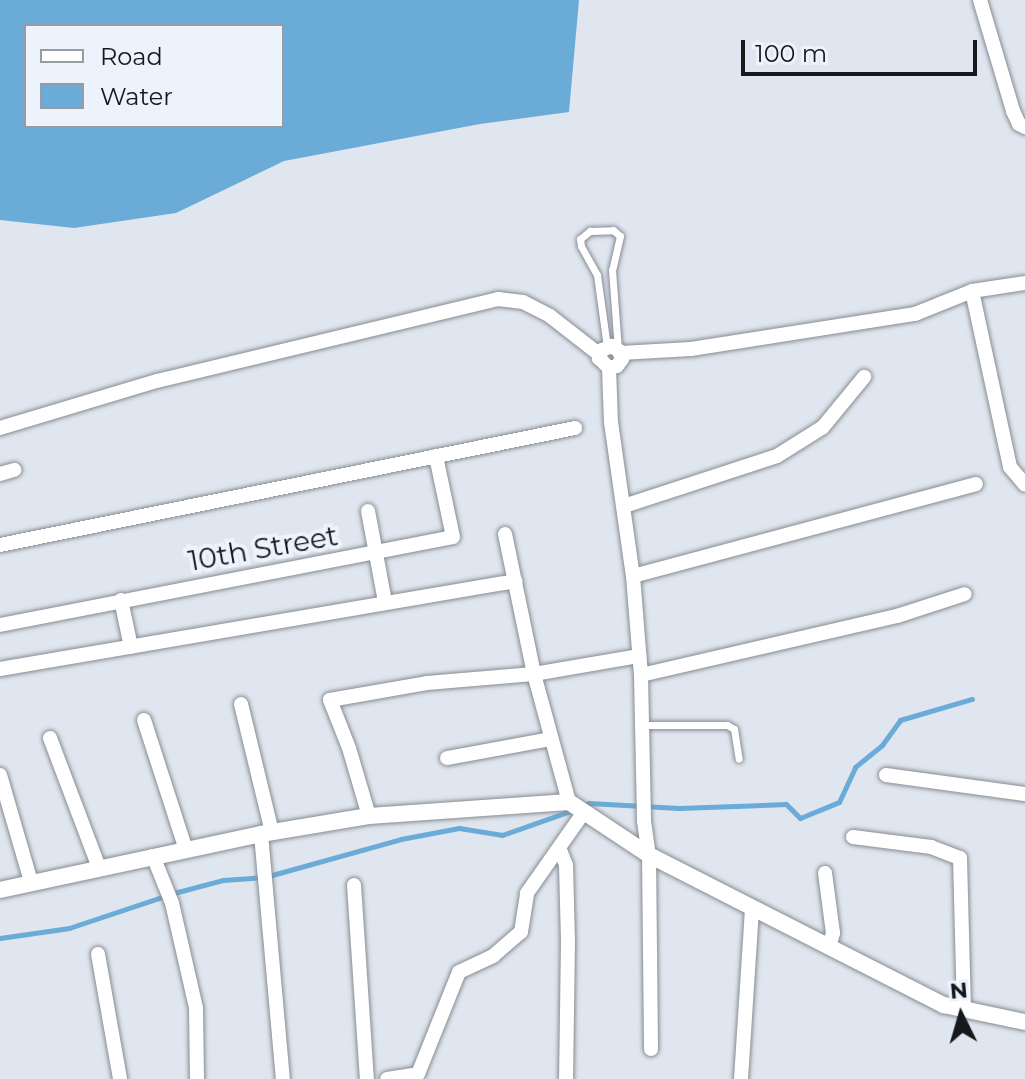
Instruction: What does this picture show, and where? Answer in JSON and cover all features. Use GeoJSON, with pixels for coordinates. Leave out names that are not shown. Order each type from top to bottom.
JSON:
{"type":"FeatureCollection","features":[{"type":"Feature","properties":{"kind":"street"},"geometry":{"type":"LineString","coordinates":[[980,0],[1013,111],[1019,124],[1025,127]]}},
{"type":"Feature","properties":{"kind":"street"},"geometry":{"type":"LineString","coordinates":[[611,351],[705,347],[915,314],[972,291],[1025,283]]}},
{"type":"Feature","properties":{"kind":"street"},"geometry":{"type":"LineString","coordinates":[[972,291],[1010,467],[1025,485]]}},
{"type":"Feature","properties":{"kind":"street"},"geometry":{"type":"LineString","coordinates":[[0,428],[157,381],[498,299],[523,302],[611,351],[619,364],[609,368],[611,422],[633,576],[641,675],[644,821],[649,855],[651,1049]]}},
{"type":"Feature","properties":{"kind":"street"},"geometry":{"type":"LineString","coordinates":[[624,506],[777,456],[823,427],[864,377]]}},
{"type":"Feature","properties":{"kind":"street"},"geometry":{"type":"LineString","coordinates":[[0,545],[575,428]]}},
{"type":"Feature","properties":{"kind":"street","name":"10th Street"},"geometry":{"type":"LineString","coordinates":[[0,625],[453,537],[436,456]]}},
{"type":"Feature","properties":{"kind":"street"},"geometry":{"type":"LineString","coordinates":[[633,576],[976,484]]}},
{"type":"Feature","properties":{"kind":"street"},"geometry":{"type":"LineString","coordinates":[[368,511],[385,602]]}},
{"type":"Feature","properties":{"kind":"street"},"geometry":{"type":"LineString","coordinates":[[505,534],[551,739],[577,807],[649,855],[944,1005],[1025,1022]]}},
{"type":"Feature","properties":{"kind":"street"},"geometry":{"type":"LineString","coordinates":[[0,669],[516,581]]}},
{"type":"Feature","properties":{"kind":"street"},"geometry":{"type":"LineString","coordinates":[[641,675],[897,616],[965,594]]}},
{"type":"Feature","properties":{"kind":"street"},"geometry":{"type":"LineString","coordinates":[[121,600],[131,647]]}},
{"type":"Feature","properties":{"kind":"street"},"geometry":{"type":"LineString","coordinates":[[369,816],[349,748],[330,700],[427,683],[534,674],[639,656]]}},
{"type":"Feature","properties":{"kind":"street"},"geometry":{"type":"LineString","coordinates":[[241,704],[267,833],[264,866],[283,1079]]}},
{"type":"Feature","properties":{"kind":"street"},"geometry":{"type":"LineString","coordinates":[[144,720],[186,850]]}},
{"type":"Feature","properties":{"kind":"street"},"geometry":{"type":"LineString","coordinates":[[50,738],[99,868]]}},
{"type":"Feature","properties":{"kind":"street"},"geometry":{"type":"LineString","coordinates":[[447,758],[551,739]]}},
{"type":"Feature","properties":{"kind":"street"},"geometry":{"type":"LineString","coordinates":[[0,775],[31,882]]}},
{"type":"Feature","properties":{"kind":"street"},"geometry":{"type":"LineString","coordinates":[[886,775],[1025,794]]}},
{"type":"Feature","properties":{"kind":"street"},"geometry":{"type":"LineString","coordinates":[[0,890],[267,833],[369,816],[577,807]]}},
{"type":"Feature","properties":{"kind":"street"},"geometry":{"type":"LineString","coordinates":[[387,1079],[418,1074],[459,972],[493,956],[521,932],[527,893],[560,850],[577,807]]}},
{"type":"Feature","properties":{"kind":"street"},"geometry":{"type":"LineString","coordinates":[[853,837],[931,847],[960,858],[964,1009]]}},
{"type":"Feature","properties":{"kind":"street"},"geometry":{"type":"LineString","coordinates":[[560,850],[566,865],[568,940],[566,1079]]}},
{"type":"Feature","properties":{"kind":"street"},"geometry":{"type":"LineString","coordinates":[[153,856],[172,903],[196,1008],[197,1079]]}},
{"type":"Feature","properties":{"kind":"street"},"geometry":{"type":"LineString","coordinates":[[825,873],[833,933],[829,947]]}},
{"type":"Feature","properties":{"kind":"street"},"geometry":{"type":"LineString","coordinates":[[354,885],[367,1079]]}},
{"type":"Feature","properties":{"kind":"street"},"geometry":{"type":"LineString","coordinates":[[741,1079],[752,907]]}},
{"type":"Feature","properties":{"kind":"street"},"geometry":{"type":"LineString","coordinates":[[98,954],[120,1079]]}},
{"type":"Feature","properties":{"kind":"lane"},"geometry":{"type":"LineString","coordinates":[[613,230],[620,236],[612,270],[611,351],[597,275],[581,246],[580,239],[590,231],[613,230]]}},
{"type":"Feature","properties":{"kind":"lane"},"geometry":{"type":"LineString","coordinates":[[642,725],[710,722],[727,725],[734,729],[739,759]]}},
{"type":"Feature","properties":{"kind":"water"},"geometry":{"type":"Polygon","coordinates":[[[0,0],[579,0],[569,112],[480,124],[284,161],[176,213],[74,228],[0,220],[0,0]]]}},
{"type":"Feature","properties":{"kind":"waterway"},"geometry":{"type":"LineString","coordinates":[[582,806],[589,803],[679,808],[786,804],[800,818],[839,802],[855,767],[882,745],[900,720],[972,699]]}},
{"type":"Feature","properties":{"kind":"waterway"},"geometry":{"type":"LineString","coordinates":[[0,938],[69,928],[174,893],[223,880],[265,877],[401,839],[459,828],[502,835],[573,810]]}}]}
